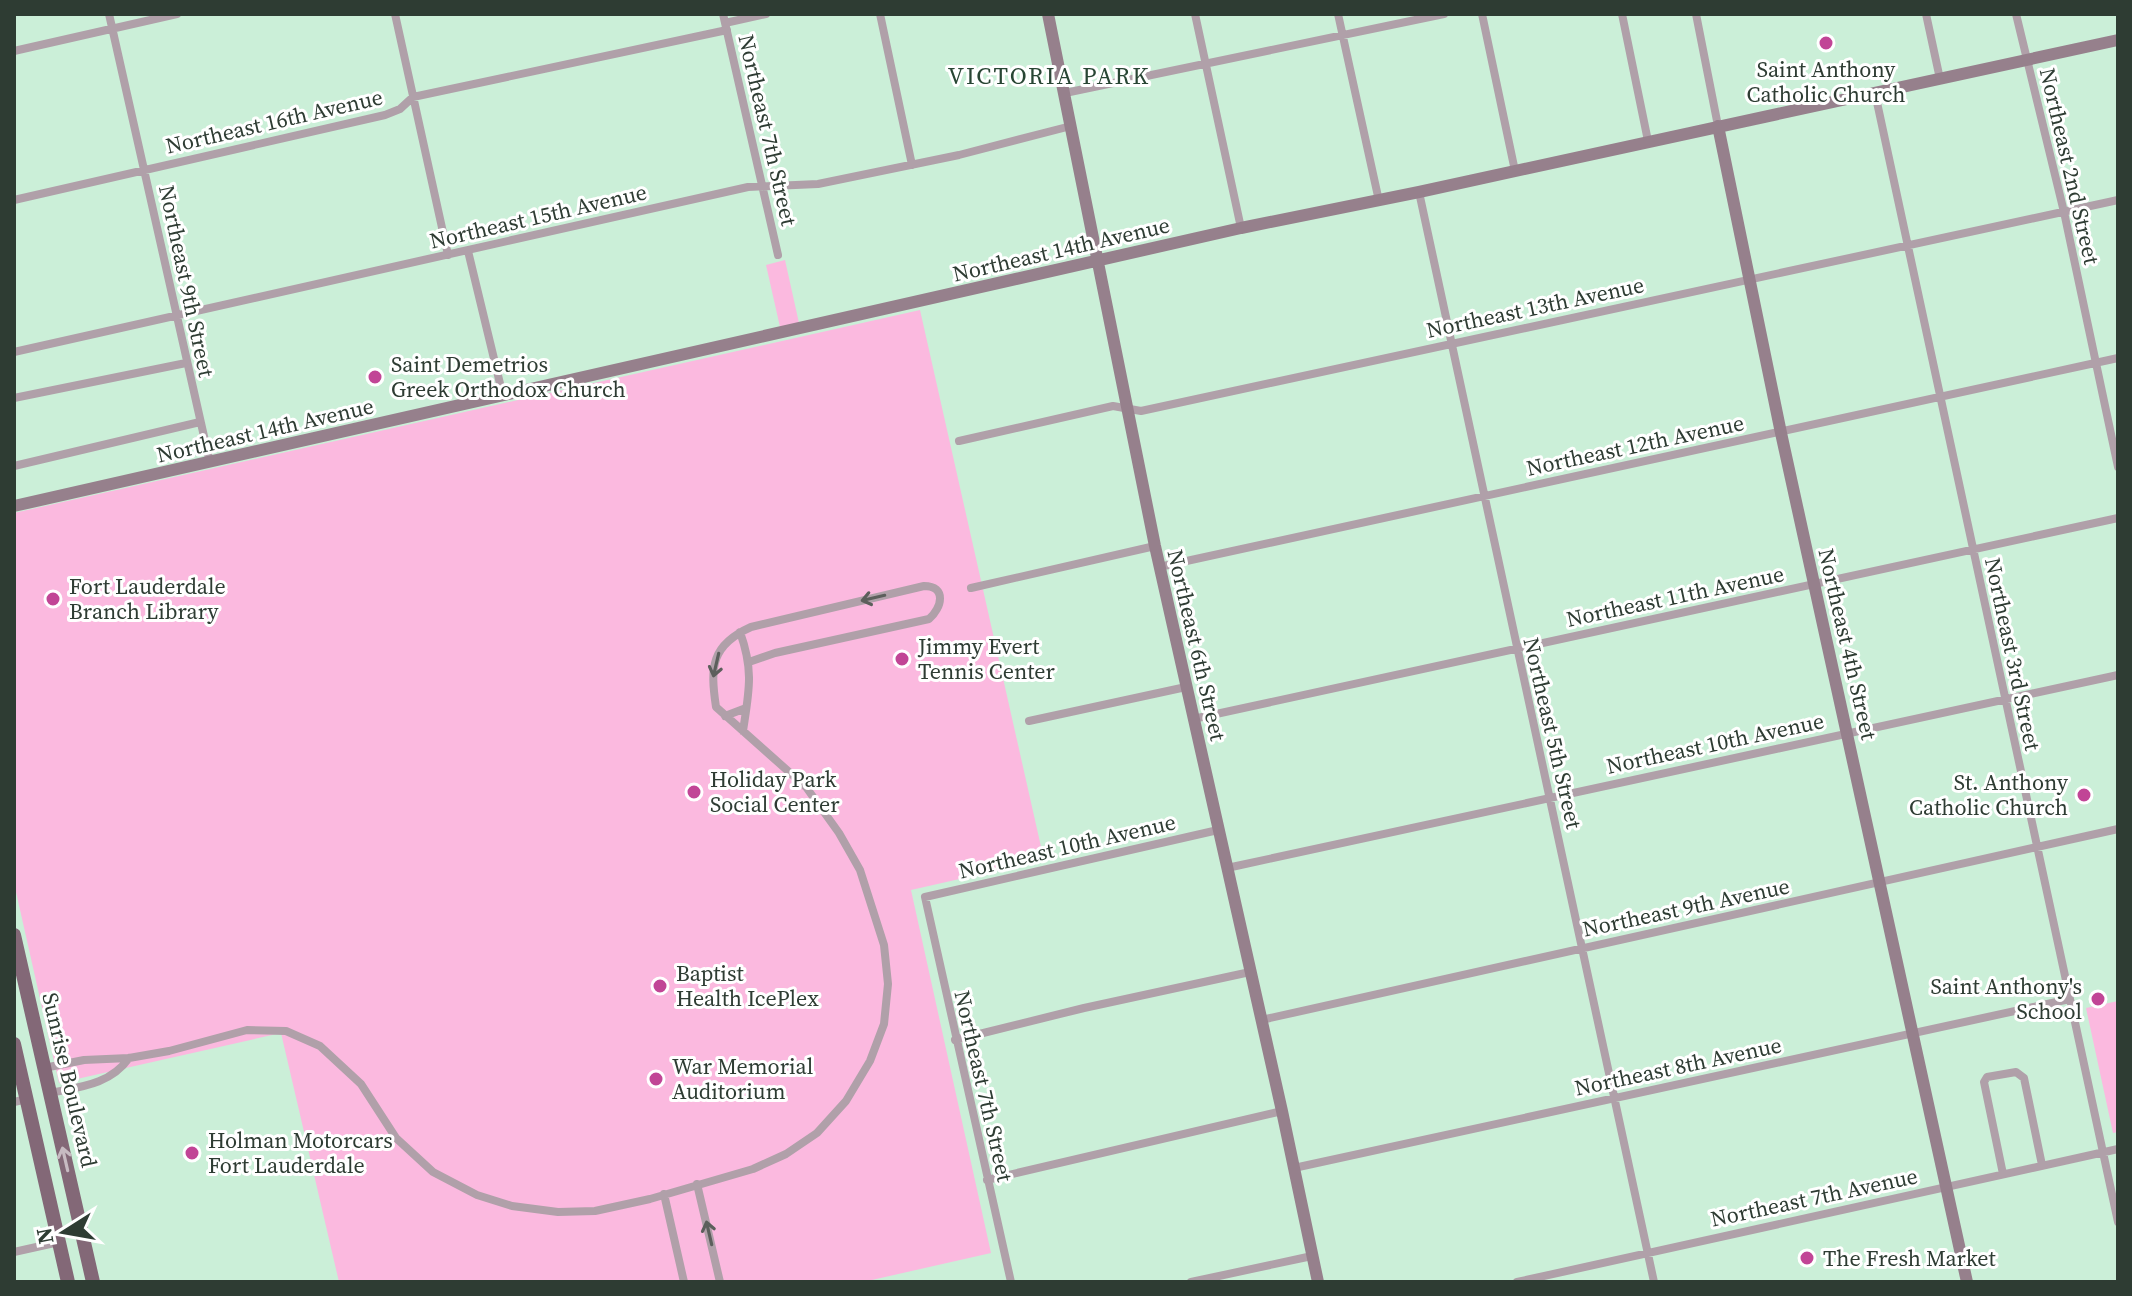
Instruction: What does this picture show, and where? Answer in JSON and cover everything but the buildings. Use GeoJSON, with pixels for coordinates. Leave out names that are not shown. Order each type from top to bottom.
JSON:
{"type":"FeatureCollection","features":[{"type":"Feature","properties":{"kind":"main road","name":"Sunrise Boulevard"},"geometry":{"type":"LineString","coordinates":[[14,935],[93,1282]]}},
{"type":"Feature","properties":{"kind":"main road"},"geometry":{"type":"LineString","coordinates":[[14,1044],[20,1100],[52,1209],[68,1282]]}},
{"type":"Feature","properties":{"kind":"main road"},"geometry":{"type":"LineString","coordinates":[[18,1063],[30,1079],[50,1093]]}},
{"type":"Feature","properties":{"kind":"main road"},"geometry":{"type":"LineString","coordinates":[[52,1209],[68,1227],[82,1235]]}},
{"type":"Feature","properties":{"kind":"street","name":"Northeast 9th Street"},"geometry":{"type":"LineString","coordinates":[[109,14],[210,463]]}},
{"type":"Feature","properties":{"kind":"street"},"geometry":{"type":"LineString","coordinates":[[14,51],[177,14]]}},
{"type":"Feature","properties":{"kind":"street"},"geometry":{"type":"LineString","coordinates":[[395,14],[448,255]]}},
{"type":"Feature","properties":{"kind":"street","name":"Northeast 16th Avenue"},"geometry":{"type":"LineString","coordinates":[[14,200],[385,115],[400,109],[413,97],[766,14]]}},
{"type":"Feature","properties":{"kind":"street"},"geometry":{"type":"LineString","coordinates":[[880,14],[912,165]]}},
{"type":"Feature","properties":{"kind":"street","name":"Northeast 6th Street"},"geometry":{"type":"LineString","coordinates":[[1048,14],[1159,567],[1318,1282]]}},
{"type":"Feature","properties":{"kind":"street"},"geometry":{"type":"LineString","coordinates":[[1195,14],[1241,228]]}},
{"type":"Feature","properties":{"kind":"street"},"geometry":{"type":"LineString","coordinates":[[1338,14],[1379,201]]}},
{"type":"Feature","properties":{"kind":"street"},"geometry":{"type":"LineString","coordinates":[[1065,93],[1444,14]]}},
{"type":"Feature","properties":{"kind":"street"},"geometry":{"type":"LineString","coordinates":[[1482,14],[1515,171]]}},
{"type":"Feature","properties":{"kind":"street"},"geometry":{"type":"LineString","coordinates":[[1622,14],[1648,141]]}},
{"type":"Feature","properties":{"kind":"street","name":"Northeast 4th Street"},"geometry":{"type":"LineString","coordinates":[[1696,14],[1748,279],[1967,1282]]}},
{"type":"Feature","properties":{"kind":"street"},"geometry":{"type":"LineString","coordinates":[[1926,14],[1940,79]]}},
{"type":"Feature","properties":{"kind":"street","name":"Northeast 2nd Street"},"geometry":{"type":"LineString","coordinates":[[2016,14],[2064,212],[2118,467]]}},
{"type":"Feature","properties":{"kind":"street","name":"Northeast 7th Street"},"geometry":{"type":"LineString","coordinates":[[725,22],[778,255]]}},
{"type":"Feature","properties":{"kind":"street","name":"Northeast 14th Avenue"},"geometry":{"type":"LineString","coordinates":[[14,506],[1241,228],[1379,201],[2118,40]]}},
{"type":"Feature","properties":{"kind":"street","name":"Northeast 3rd Street"},"geometry":{"type":"LineString","coordinates":[[1875,93],[2118,1222]]}},
{"type":"Feature","properties":{"kind":"street","name":"Northeast 15th Avenue"},"geometry":{"type":"LineString","coordinates":[[14,352],[748,187],[818,184],[912,165],[1071,126]]}},
{"type":"Feature","properties":{"kind":"street","name":"Northeast 5th Street"},"geometry":{"type":"LineString","coordinates":[[1419,192],[1654,1282]]}},
{"type":"Feature","properties":{"kind":"street","name":"Northeast 13th Avenue"},"geometry":{"type":"LineString","coordinates":[[959,441],[1113,406],[1141,411],[2118,200]]}},
{"type":"Feature","properties":{"kind":"street"},"geometry":{"type":"LineString","coordinates":[[468,251],[503,396]]}},
{"type":"Feature","properties":{"kind":"street","name":"Northeast 12th Avenue"},"geometry":{"type":"LineString","coordinates":[[1159,567],[2118,358]]}},
{"type":"Feature","properties":{"kind":"street"},"geometry":{"type":"LineString","coordinates":[[14,398],[186,363]]}},
{"type":"Feature","properties":{"kind":"street"},"geometry":{"type":"LineString","coordinates":[[14,466],[200,422]]}},
{"type":"Feature","properties":{"kind":"street","name":"Northeast 11th Avenue"},"geometry":{"type":"LineString","coordinates":[[1193,719],[2118,518]]}},
{"type":"Feature","properties":{"kind":"street"},"geometry":{"type":"LineString","coordinates":[[971,588],[1155,546]]}},
{"type":"Feature","properties":{"kind":"street"},"geometry":{"type":"LineString","coordinates":[[44,1068],[84,1060],[129,1058],[169,1051],[247,1030],[286,1031],[320,1046],[361,1084],[396,1138],[430,1169],[477,1195],[512,1206],[558,1212],[595,1211],[733,1176],[770,1162],[817,1133],[846,1101],[870,1061],[884,1024],[888,984],[884,945],[860,870],[839,833],[806,787],[716,707],[714,659],[726,641],[751,627],[924,586],[938,591],[941,601],[939,611],[929,619],[775,653],[749,662]]}},
{"type":"Feature","properties":{"kind":"street"},"geometry":{"type":"LineString","coordinates":[[740,632],[749,662],[743,731]]}},
{"type":"Feature","properties":{"kind":"street","name":"Northeast 10th Avenue"},"geometry":{"type":"LineString","coordinates":[[1227,868],[2118,675]]}},
{"type":"Feature","properties":{"kind":"street"},"geometry":{"type":"LineString","coordinates":[[1029,721],[1186,687]]}},
{"type":"Feature","properties":{"kind":"street"},"geometry":{"type":"LineString","coordinates":[[725,716],[746,708]]}},
{"type":"Feature","properties":{"kind":"street","name":"Northeast 9th Avenue"},"geometry":{"type":"LineString","coordinates":[[1261,1020],[2118,829]]}},
{"type":"Feature","properties":{"kind":"street","name":"Northeast 10th Avenue"},"geometry":{"type":"LineString","coordinates":[[925,897],[1218,830]]}},
{"type":"Feature","properties":{"kind":"street","name":"Northeast 7th Street"},"geometry":{"type":"LineString","coordinates":[[925,897],[1011,1282]]}},
{"type":"Feature","properties":{"kind":"street"},"geometry":{"type":"LineString","coordinates":[[955,1040],[1250,972]]}},
{"type":"Feature","properties":{"kind":"street","name":"Northeast 8th Avenue"},"geometry":{"type":"LineString","coordinates":[[1294,1168],[2070,999]]}},
{"type":"Feature","properties":{"kind":"street"},"geometry":{"type":"LineString","coordinates":[[50,1093],[100,1082],[122,1069],[129,1058]]}},
{"type":"Feature","properties":{"kind":"street"},"geometry":{"type":"LineString","coordinates":[[2003,1174],[1984,1082],[1987,1077],[2016,1072],[2024,1078],[2042,1165]]}},
{"type":"Feature","properties":{"kind":"street"},"geometry":{"type":"LineString","coordinates":[[987,1180],[1282,1111]]}},
{"type":"Feature","properties":{"kind":"street","name":"Northeast 7th Avenue"},"geometry":{"type":"LineString","coordinates":[[1517,1282],[2118,1149]]}},
{"type":"Feature","properties":{"kind":"street"},"geometry":{"type":"LineString","coordinates":[[697,1184],[720,1282]]}},
{"type":"Feature","properties":{"kind":"street"},"geometry":{"type":"LineString","coordinates":[[664,1194],[684,1282]]}},
{"type":"Feature","properties":{"kind":"street"},"geometry":{"type":"LineString","coordinates":[[14,1252],[59,1242]]}},
{"type":"Feature","properties":{"kind":"street"},"geometry":{"type":"LineString","coordinates":[[1191,1282],[1312,1256]]}},
{"type":"Feature","properties":{"kind":"shaded area"},"geometry":{"type":"Polygon","coordinates":[[[785,260],[799,323],[780,327],[766,265],[785,260]]]}},
{"type":"Feature","properties":{"kind":"shaded area"},"geometry":{"type":"Polygon","coordinates":[[[920,310],[1044,860],[911,890],[991,1253],[863,1282],[339,1282],[281,1033],[59,1083],[14,883],[14,513],[920,310]]]}},
{"type":"Feature","properties":{"kind":"shaded area"},"geometry":{"type":"Polygon","coordinates":[[[2118,1001],[2118,1132],[2113,1133],[2086,1008],[2118,1001]]]}},
{"type":"Feature","properties":{"kind":"place","name":"Saint Anthony Catholic Church"},"geometry":{"type":"Point","coordinates":[1826,43]}},
{"type":"Feature","properties":{"kind":"place","name":"Saint Demetrios Greek Orthodox Church"},"geometry":{"type":"Point","coordinates":[375,377]}},
{"type":"Feature","properties":{"kind":"place","name":"Fort Lauderdale Branch Library"},"geometry":{"type":"Point","coordinates":[53,599]}},
{"type":"Feature","properties":{"kind":"place","name":"Jimmy Evert Tennis Center"},"geometry":{"type":"Point","coordinates":[902,659]}},
{"type":"Feature","properties":{"kind":"place","name":"Holiday Park Social Center"},"geometry":{"type":"Point","coordinates":[694,792]}},
{"type":"Feature","properties":{"kind":"place","name":"St. Anthony Catholic Church"},"geometry":{"type":"Point","coordinates":[2084,795]}},
{"type":"Feature","properties":{"kind":"place","name":"Baptist Health IcePlex"},"geometry":{"type":"Point","coordinates":[660,986]}},
{"type":"Feature","properties":{"kind":"place","name":"Saint Anthony's School"},"geometry":{"type":"Point","coordinates":[2098,999]}},
{"type":"Feature","properties":{"kind":"place","name":"War Memorial Auditorium"},"geometry":{"type":"Point","coordinates":[656,1079]}},
{"type":"Feature","properties":{"kind":"place","name":"Holman Motorcars Fort Lauderdale"},"geometry":{"type":"Point","coordinates":[192,1153]}},
{"type":"Feature","properties":{"kind":"place","name":"The Fresh Market"},"geometry":{"type":"Point","coordinates":[1807,1258]}},
{"type":"Feature","properties":{"kind":"district","name":"VICTORIA PARK"},"geometry":{"type":"Point","coordinates":[1049,76]}}]}
